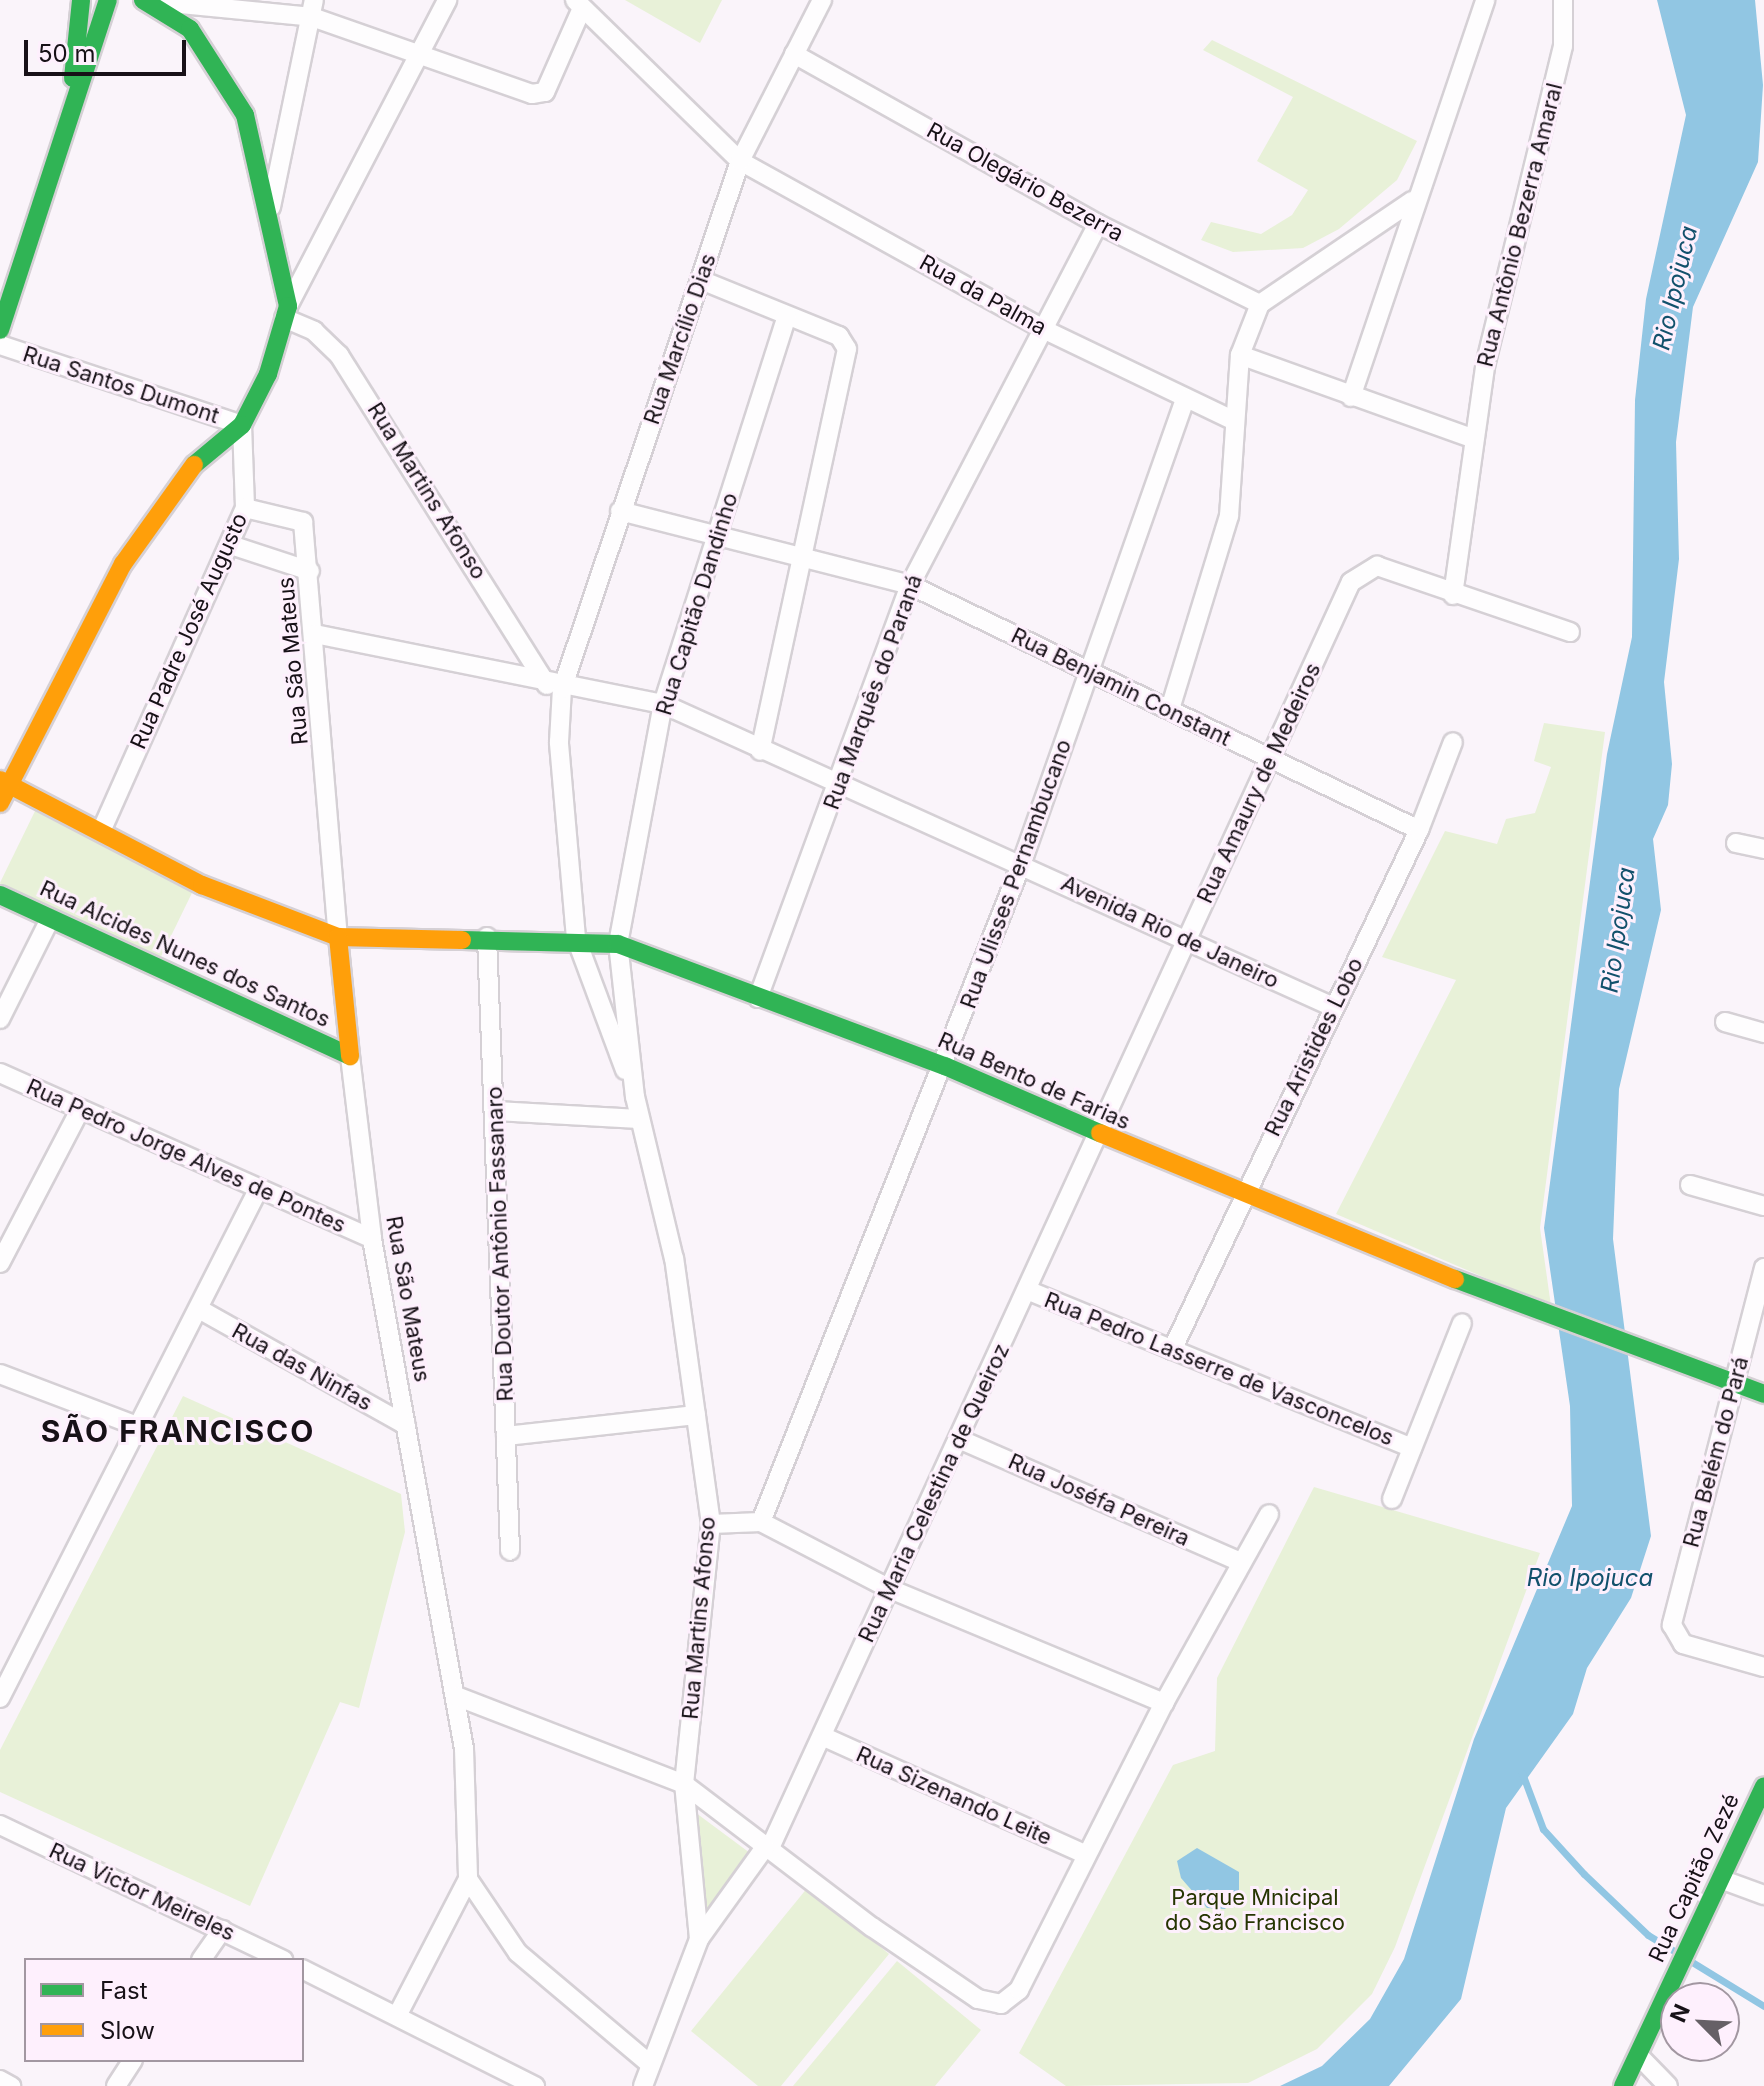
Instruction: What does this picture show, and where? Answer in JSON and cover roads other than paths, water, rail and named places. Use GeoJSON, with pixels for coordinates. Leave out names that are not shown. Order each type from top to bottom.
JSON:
{"type":"FeatureCollection","features":[{"type":"Feature","properties":{"kind":"street"},"geometry":{"type":"LineString","coordinates":[[64,137],[81,0]]}},
{"type":"Feature","properties":{"kind":"street"},"geometry":{"type":"LineString","coordinates":[[0,330],[108,0]]}},
{"type":"Feature","properties":{"kind":"street"},"geometry":{"type":"LineString","coordinates":[[143,0],[313,9],[514,89],[545,92],[579,4]]}},
{"type":"Feature","properties":{"kind":"street"},"geometry":{"type":"LineString","coordinates":[[143,0],[190,29],[216,60],[245,115],[271,207],[286,312]]}},
{"type":"Feature","properties":{"kind":"street"},"geometry":{"type":"LineString","coordinates":[[0,803],[6,783],[123,564],[200,457],[242,425],[268,374],[286,312],[447,0]]}},
{"type":"Feature","properties":{"kind":"street","name":"Rua Marcílio Dias"},"geometry":{"type":"LineString","coordinates":[[555,687],[620,511],[740,161],[822,0]]}},
{"type":"Feature","properties":{"kind":"street"},"geometry":{"type":"LineString","coordinates":[[1351,397],[1412,201],[1485,0]]}},
{"type":"Feature","properties":{"kind":"street","name":"Rua Antônio Bezerra Amaral"},"geometry":{"type":"LineString","coordinates":[[1453,595],[1472,438],[1498,301],[1563,46],[1563,0]]}},
{"type":"Feature","properties":{"kind":"street","name":"Rua da Palma"},"geometry":{"type":"LineString","coordinates":[[579,4],[740,161],[1045,330],[1231,419]]}},
{"type":"Feature","properties":{"kind":"street"},"geometry":{"type":"LineString","coordinates":[[271,207],[313,9]]}},
{"type":"Feature","properties":{"kind":"street","name":"Rua Olegário Bezerra"},"geometry":{"type":"LineString","coordinates":[[794,54],[1098,224],[1260,304]]}},
{"type":"Feature","properties":{"kind":"street"},"geometry":{"type":"LineString","coordinates":[[1170,709],[1229,516],[1231,419],[1240,355],[1260,304],[1412,201]]}},
{"type":"Feature","properties":{"kind":"street","name":"Rua Marquês do Paraná"},"geometry":{"type":"LineString","coordinates":[[758,998],[839,787],[910,585],[1098,224]]}},
{"type":"Feature","properties":{"kind":"street"},"geometry":{"type":"LineString","coordinates":[[701,280],[844,342],[808,556],[760,751]]}},
{"type":"Feature","properties":{"kind":"street","name":"Rua Martins Afonso"},"geometry":{"type":"LineString","coordinates":[[286,312],[314,331],[347,366],[555,687],[576,938],[635,1097]]}},
{"type":"Feature","properties":{"kind":"street","name":"Rua Capitão Dandinho"},"geometry":{"type":"LineString","coordinates":[[618,944],[663,704],[720,534],[787,316]]}},
{"type":"Feature","properties":{"kind":"street","name":"Rua Santos Dumont"},"geometry":{"type":"LineString","coordinates":[[0,345],[242,425]]}},
{"type":"Feature","properties":{"kind":"street"},"geometry":{"type":"LineString","coordinates":[[1240,355],[1472,438]]}},
{"type":"Feature","properties":{"kind":"street","name":"Rua Ulisses Pernambucano"},"geometry":{"type":"LineString","coordinates":[[761,1522],[945,1066],[1022,862],[1185,399]]}},
{"type":"Feature","properties":{"kind":"street","name":"Rua Padre José Augusto"},"geometry":{"type":"LineString","coordinates":[[101,831],[245,508],[242,425]]}},
{"type":"Feature","properties":{"kind":"street","name":"Rua São Mateus"},"geometry":{"type":"LineString","coordinates":[[245,508],[303,522],[310,571],[338,937],[372,1239],[456,1696],[469,1794],[468,1879]]}},
{"type":"Feature","properties":{"kind":"street","name":"Rua Benjamin Constant"},"geometry":{"type":"LineString","coordinates":[[620,511],[808,556],[910,585],[1091,670],[1270,762],[1419,830]]}},
{"type":"Feature","properties":{"kind":"street"},"geometry":{"type":"LineString","coordinates":[[231,545],[310,571]]}},
{"type":"Feature","properties":{"kind":"street","name":"Rua Amaury de Medeiros"},"geometry":{"type":"LineString","coordinates":[[1100,1136],[1351,582],[1366,566],[1453,595]]}},
{"type":"Feature","properties":{"kind":"street"},"geometry":{"type":"LineString","coordinates":[[1453,595],[1570,632]]}},
{"type":"Feature","properties":{"kind":"street","name":"Avenida Rio de Janeiro"},"geometry":{"type":"LineString","coordinates":[[315,634],[555,687],[623,691],[663,704],[839,787],[1022,862],[1186,943],[1333,1007]]}},
{"type":"Feature","properties":{"kind":"street","name":"Rua Aristides Lobo"},"geometry":{"type":"LineString","coordinates":[[1172,1350],[1419,830],[1453,742]]}},
{"type":"Feature","properties":{"kind":"street"},"geometry":{"type":"LineString","coordinates":[[6,783],[202,885],[338,937]]}},
{"type":"Feature","properties":{"kind":"street"},"geometry":{"type":"LineString","coordinates":[[1736,843],[1764,849]]}},
{"type":"Feature","properties":{"kind":"street","name":"Rua Alcides Nunes dos Santos"},"geometry":{"type":"LineString","coordinates":[[0,895],[350,1056]]}},
{"type":"Feature","properties":{"kind":"street"},"geometry":{"type":"LineString","coordinates":[[0,1019],[50,919]]}},
{"type":"Feature","properties":{"kind":"street","name":"Rua Bento de Farias"},"geometry":{"type":"LineString","coordinates":[[338,937],[576,938],[618,944],[945,1066],[1100,1136],[1243,1195],[1671,1365],[1764,1394]]}},
{"type":"Feature","properties":{"kind":"street","name":"Rua Doutor Antônio Fassanaro"},"geometry":{"type":"LineString","coordinates":[[487,937],[496,1111],[510,1551]]}},
{"type":"Feature","properties":{"kind":"street","name":"Rua Martins Afonso"},"geometry":{"type":"LineString","coordinates":[[618,944],[635,1097],[674,1259],[711,1524],[684,1784],[699,1939],[643,2086]]}},
{"type":"Feature","properties":{"kind":"street"},"geometry":{"type":"LineString","coordinates":[[1725,1022],[1764,1033]]}},
{"type":"Feature","properties":{"kind":"street","name":"Rua Pedro Jorge Alves de Pontes"},"geometry":{"type":"LineString","coordinates":[[0,1073],[372,1239]]}},
{"type":"Feature","properties":{"kind":"street"},"geometry":{"type":"LineString","coordinates":[[0,1263],[80,1110]]}},
{"type":"Feature","properties":{"kind":"street"},"geometry":{"type":"LineString","coordinates":[[496,1111],[639,1119]]}},
{"type":"Feature","properties":{"kind":"street","name":"Rua Maria Celestina de Queiroz"},"geometry":{"type":"LineString","coordinates":[[699,1939],[767,1849],[1100,1136]]}},
{"type":"Feature","properties":{"kind":"street"},"geometry":{"type":"LineString","coordinates":[[1690,1185],[1764,1206]]}},
{"type":"Feature","properties":{"kind":"street"},"geometry":{"type":"LineString","coordinates":[[0,1698],[258,1190]]}},
{"type":"Feature","properties":{"kind":"street","name":"Rua Belém do Pará"},"geometry":{"type":"LineString","coordinates":[[1764,1268],[1735,1387],[1672,1612],[1675,1636],[1764,1667]]}},
{"type":"Feature","properties":{"kind":"street","name":"Rua Pedro Lasserre de Vasconcelos"},"geometry":{"type":"LineString","coordinates":[[1027,1290],[1412,1448]]}},
{"type":"Feature","properties":{"kind":"street","name":"Rua das Ninfas"},"geometry":{"type":"LineString","coordinates":[[199,1309],[406,1425]]}},
{"type":"Feature","properties":{"kind":"street"},"geometry":{"type":"LineString","coordinates":[[1392,1499],[1462,1323]]}},
{"type":"Feature","properties":{"kind":"street"},"geometry":{"type":"LineString","coordinates":[[0,1374],[137,1426]]}},
{"type":"Feature","properties":{"kind":"street"},"geometry":{"type":"LineString","coordinates":[[506,1436],[696,1415]]}},
{"type":"Feature","properties":{"kind":"street","name":"Rua Joséfa Pereira"},"geometry":{"type":"LineString","coordinates":[[959,1439],[1240,1562]]}},
{"type":"Feature","properties":{"kind":"street"},"geometry":{"type":"LineString","coordinates":[[456,1696],[684,1784],[767,1849],[978,1999],[1001,2004],[1019,1990],[1164,1703],[1269,1514]]}},
{"type":"Feature","properties":{"kind":"street"},"geometry":{"type":"LineString","coordinates":[[711,1524],[761,1522],[890,1589],[1164,1703]]}},
{"type":"Feature","properties":{"kind":"street","name":"Rua Sizenando Leite"},"geometry":{"type":"LineString","coordinates":[[822,1736],[1087,1855]]}},
{"type":"Feature","properties":{"kind":"street","name":"Rua Capitão Zezé"},"geometry":{"type":"LineString","coordinates":[[1623,2086],[1695,1932],[1723,1880],[1764,1787]]}},
{"type":"Feature","properties":{"kind":"street","name":"Rua Victor Meireles"},"geometry":{"type":"LineString","coordinates":[[0,1825],[279,1958]]}},
{"type":"Feature","properties":{"kind":"street"},"geometry":{"type":"LineString","coordinates":[[397,2016],[468,1879],[518,1953],[650,2064]]}},
{"type":"Feature","properties":{"kind":"street"},"geometry":{"type":"LineString","coordinates":[[1723,1880],[1764,1895]]}},
{"type":"Feature","properties":{"kind":"street"},"geometry":{"type":"LineString","coordinates":[[202,1958],[222,1930]]}},
{"type":"Feature","properties":{"kind":"street"},"geometry":{"type":"LineString","coordinates":[[304,1970],[535,2086]]}},
{"type":"Feature","properties":{"kind":"street"},"geometry":{"type":"LineString","coordinates":[[1638,2055],[1668,2086]]}},
{"type":"Feature","properties":{"kind":"street"},"geometry":{"type":"LineString","coordinates":[[116,2086],[132,2062]]}},
{"type":"Feature","properties":{"kind":"street"},"geometry":{"type":"LineString","coordinates":[[0,2080],[11,2086]]}},
{"type":"Feature","properties":{"kind":"water","name":"Rio Ipojuca"},"geometry":{"type":"Polygon","coordinates":[[[1657,0],[1755,0],[1763,85],[1758,162],[1693,307],[1676,442],[1679,559],[1664,682],[1672,764],[1668,805],[1653,839],[1661,910],[1619,1089],[1613,1239],[1651,1536],[1631,1598],[1587,1668],[1573,1714],[1506,1808],[1461,1999],[1389,2086],[1280,2086],[1322,2066],[1370,2019],[1404,1959],[1474,1739],[1572,1506],[1570,1406],[1544,1228],[1607,754],[1632,637],[1635,400],[1646,299],[1686,115],[1657,0]]]}},
{"type":"Feature","properties":{"kind":"water"},"geometry":{"type":"Polygon","coordinates":[[[1197,1848],[1239,1872],[1239,1893],[1225,1909],[1207,1908],[1181,1878],[1177,1861],[1197,1848]]]}},
{"type":"Feature","properties":{"kind":"waterway"},"geometry":{"type":"LineString","coordinates":[[1522,1773],[1543,1829],[1584,1874],[1648,1935],[1764,2006]]}},
{"type":"Feature","properties":{"kind":"district","name":"SÃO FRANCISCO"},"geometry":{"type":"Point","coordinates":[178,1431]}},
{"type":"Feature","properties":{"kind":"park label","name":"Parque Mnicipal do São Francisco"},"geometry":{"type":"Point","coordinates":[1255,1910]}}]}
